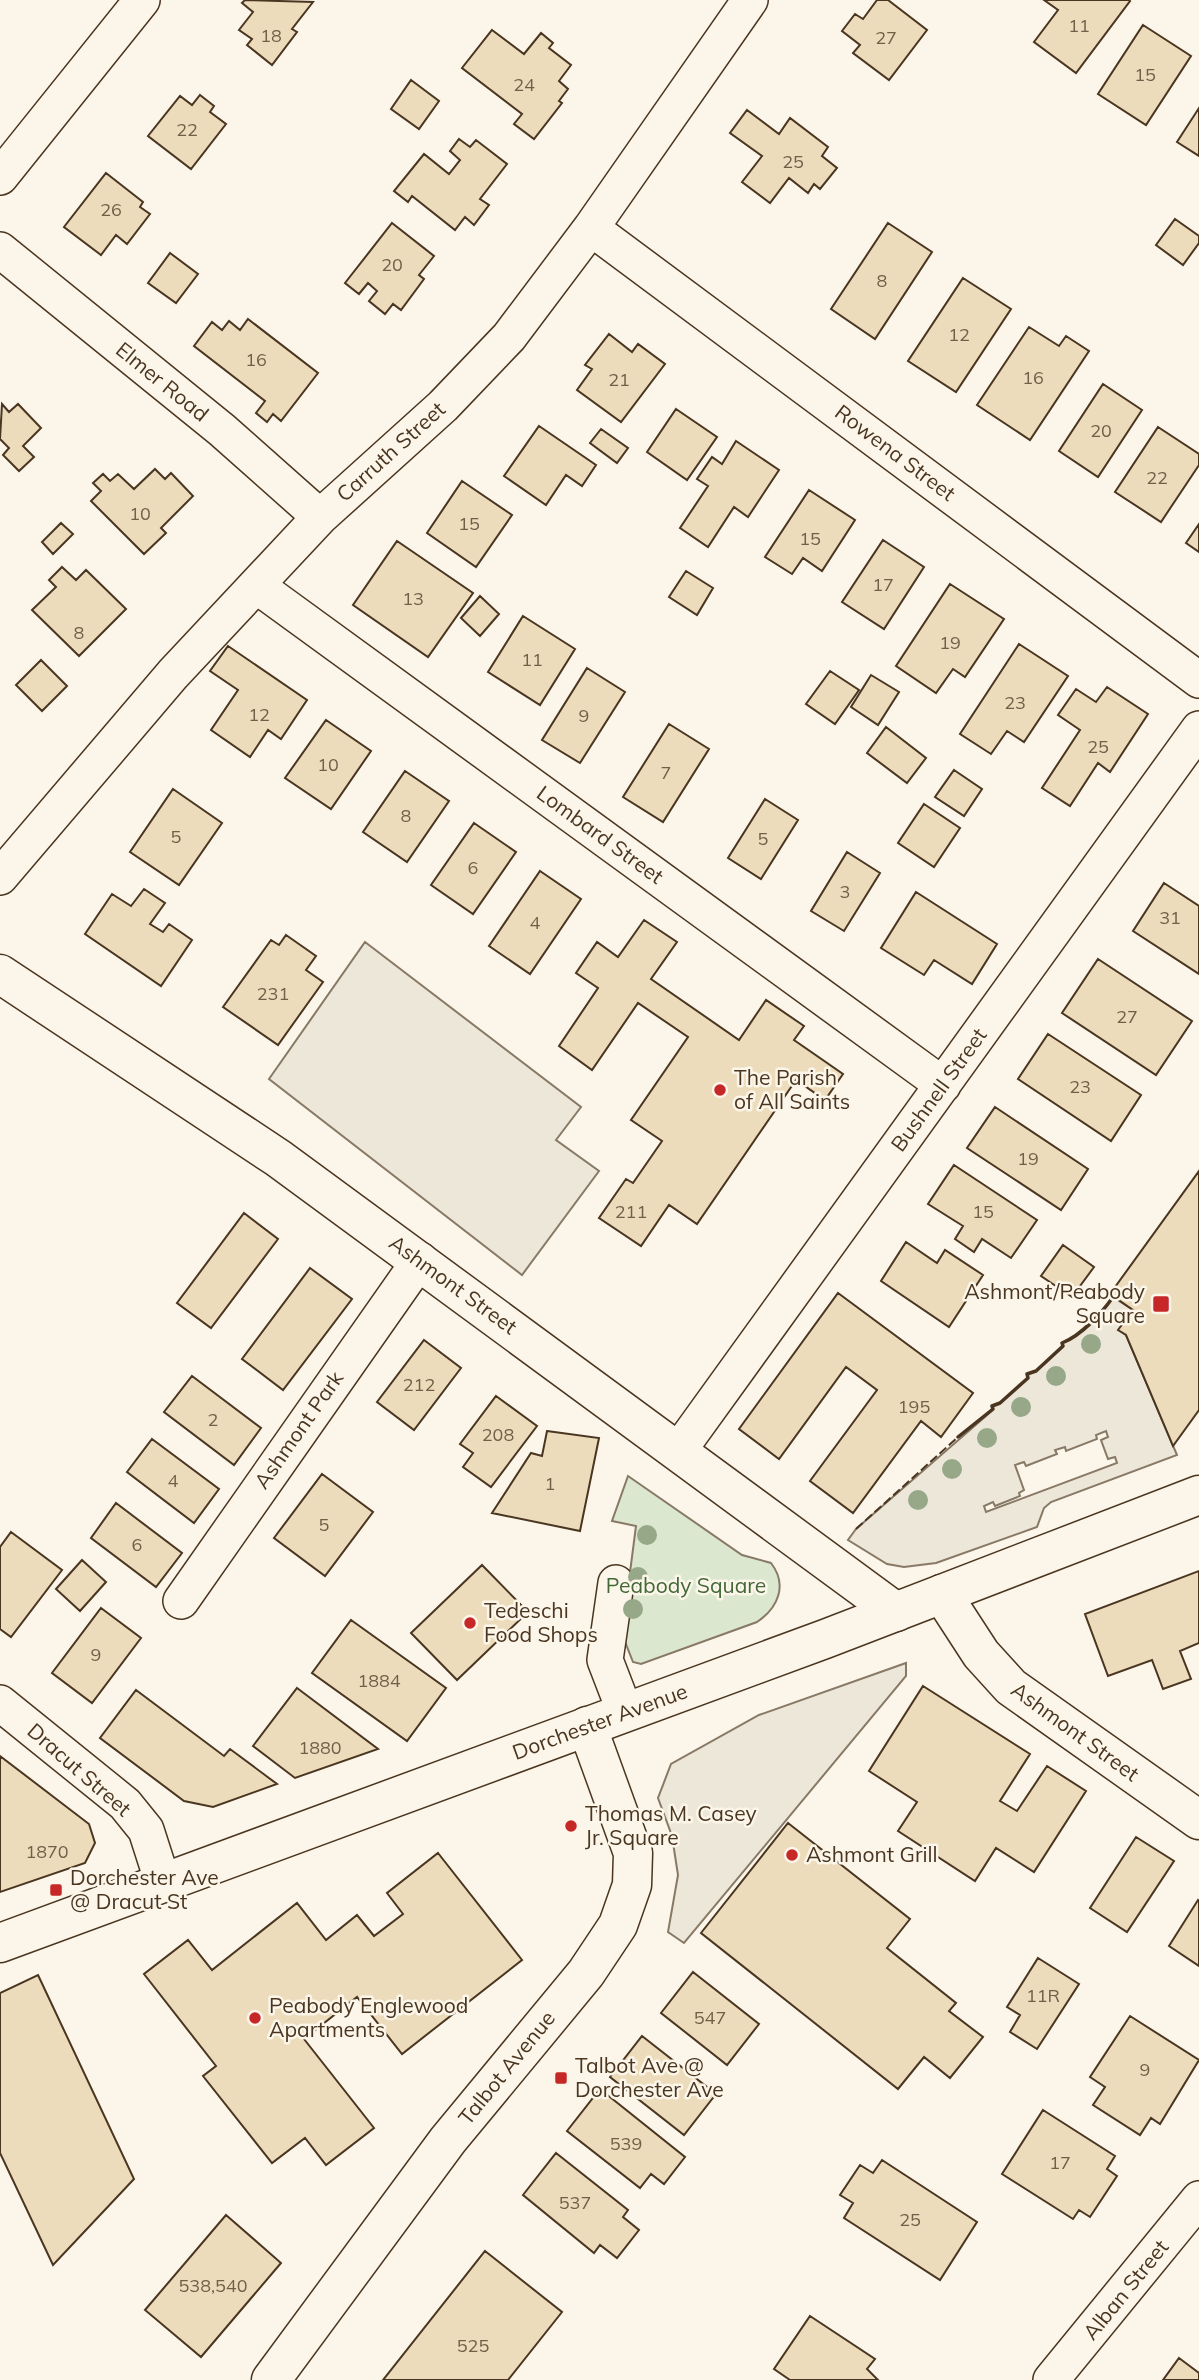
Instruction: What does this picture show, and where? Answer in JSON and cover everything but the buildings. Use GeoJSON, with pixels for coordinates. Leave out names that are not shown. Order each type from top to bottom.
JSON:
{"type":"FeatureCollection","features":[{"type":"Feature","properties":{"kind":"main road","name":"Ashmont Street"},"geometry":{"type":"LineString","coordinates":[[0,974],[221,1118],[420,1260],[895,1612]]}},
{"type":"Feature","properties":{"kind":"main road","name":"Dorchester Avenue"},"geometry":{"type":"LineString","coordinates":[[0,1943],[895,1612],[1199,1495]]}},
{"type":"Feature","properties":{"kind":"main road","name":"Ashmont Street"},"geometry":{"type":"LineString","coordinates":[[942,1594],[981,1654],[1011,1687],[1199,1821]]}},
{"type":"Feature","properties":{"kind":"main road","name":"Talbot Avenue"},"geometry":{"type":"LineString","coordinates":[[271,2380],[448,2140],[586,1973],[618,1925],[632,1885],[633,1853],[587,1726]]}},
{"type":"Feature","properties":{"kind":"street"},"geometry":{"type":"LineString","coordinates":[[0,177],[142,0]]}},
{"type":"Feature","properties":{"kind":"street","name":"Carruth Street"},"geometry":{"type":"LineString","coordinates":[[0,877],[173,674],[320,517],[443,406],[509,337],[591,228],[750,0]]}},
{"type":"Feature","properties":{"kind":"street","name":"Rowena Street"},"geometry":{"type":"LineString","coordinates":[[591,228],[1199,680]]}},
{"type":"Feature","properties":{"kind":"street","name":"Elmer Road"},"geometry":{"type":"LineString","coordinates":[[0,250],[222,430],[320,517]]}},
{"type":"Feature","properties":{"kind":"street","name":"Lombard Street"},"geometry":{"type":"LineString","coordinates":[[257,586],[943,1085]]}},
{"type":"Feature","properties":{"kind":"street","name":"Bushnell Street"},"geometry":{"type":"LineString","coordinates":[[679,1450],[1199,729]]}},
{"type":"Feature","properties":{"kind":"street","name":"Ashmont Park"},"geometry":{"type":"LineString","coordinates":[[181,1601],[420,1260]]}},
{"type":"Feature","properties":{"kind":"street"},"geometry":{"type":"LineString","coordinates":[[616,1583],[605,1660],[625,1712]]}},
{"type":"Feature","properties":{"kind":"street","name":"Dracut Street"},"geometry":{"type":"LineString","coordinates":[[0,1703],[125,1804],[146,1830],[163,1883]]}},
{"type":"Feature","properties":{"kind":"street","name":"Alban Street"},"geometry":{"type":"LineString","coordinates":[[1051,2380],[1199,2199]]}},
{"type":"Feature","properties":{"kind":"green space","name":"Peabody Square"},"geometry":{"type":"Polygon","coordinates":[[[628,1476],[742,1555],[771,1563],[780,1588],[770,1610],[757,1622],[641,1664],[633,1662],[622,1634],[636,1526],[612,1521],[628,1476]]]}},
{"type":"Feature","properties":{"kind":"shaded area"},"geometry":{"type":"Polygon","coordinates":[[[365,942],[581,1107],[556,1140],[599,1171],[522,1275],[269,1079],[365,942]]]}},
{"type":"Feature","properties":{"kind":"shaded area"},"geometry":{"type":"Polygon","coordinates":[[[1113,1297],[1133,1310],[1119,1330],[1126,1335],[1177,1455],[1051,1502],[1044,1508],[1037,1527],[936,1563],[904,1567],[887,1564],[848,1540],[856,1529],[993,1410],[992,1406],[1000,1403],[1028,1378],[1027,1374],[1036,1371],[1063,1347],[1062,1343],[1070,1340],[1102,1312],[1113,1297]],[[1106,1431],[1096,1435],[1097,1439],[1066,1451],[1065,1447],[1055,1450],[1057,1454],[1026,1466],[1024,1462],[1015,1465],[1024,1490],[1019,1493],[1020,1496],[995,1506],[993,1502],[984,1506],[986,1512],[1117,1463],[1115,1457],[1108,1459],[1101,1440],[1108,1437],[1106,1431]]]}},
{"type":"Feature","properties":{"kind":"shaded area"},"geometry":{"type":"Polygon","coordinates":[[[906,1663],[906,1676],[684,1943],[668,1932],[678,1875],[672,1836],[658,1798],[671,1764],[759,1715],[906,1663]]]}},
{"type":"Feature","properties":{"kind":"fence"},"geometry":{"type":"LineString","coordinates":[[856,1529],[958,1437]]}},
{"type":"Feature","properties":{"kind":"wall"},"geometry":{"type":"LineString","coordinates":[[958,1437],[1028,1378],[1027,1374],[1036,1371],[1063,1346],[1062,1343],[1091,1323],[1113,1297]]}},
{"type":"Feature","properties":{"kind":"place","name":"The Parish of All Saints"},"geometry":{"type":"Point","coordinates":[720,1090]}},
{"type":"Feature","properties":{"kind":"place","name":"Ashmont/Peabody Square"},"geometry":{"type":"Point","coordinates":[1161,1304]}},
{"type":"Feature","properties":{"kind":"place","name":"Tedeschi Food Shops"},"geometry":{"type":"Point","coordinates":[470,1623]}},
{"type":"Feature","properties":{"kind":"place","name":"Thomas M. Casey Jr. Square"},"geometry":{"type":"Point","coordinates":[571,1826]}},
{"type":"Feature","properties":{"kind":"place","name":"Ashmont Grill"},"geometry":{"type":"Point","coordinates":[792,1855]}},
{"type":"Feature","properties":{"kind":"place","name":"Dorchester Ave @ Dracut St"},"geometry":{"type":"Point","coordinates":[56,1890]}},
{"type":"Feature","properties":{"kind":"place","name":"Peabody Englewood Apartments"},"geometry":{"type":"Point","coordinates":[255,2018]}},
{"type":"Feature","properties":{"kind":"place","name":"Talbot Ave @ Dorchester Ave"},"geometry":{"type":"Point","coordinates":[561,2078]}}]}
